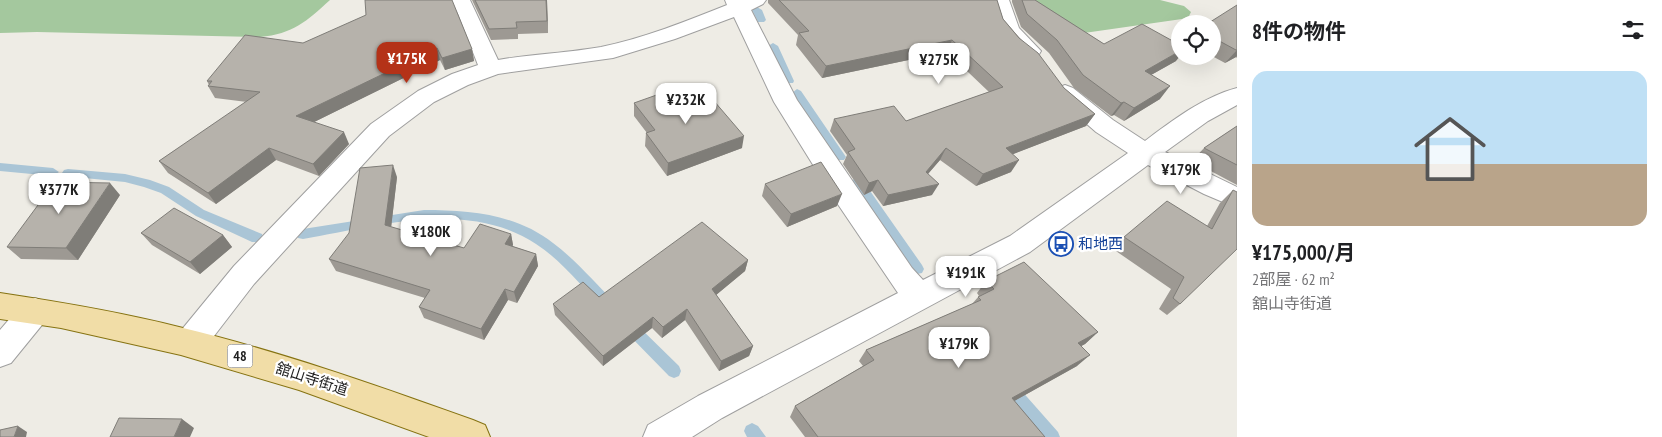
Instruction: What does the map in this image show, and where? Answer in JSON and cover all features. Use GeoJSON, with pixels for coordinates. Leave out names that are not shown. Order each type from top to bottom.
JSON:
{"type":"FeatureCollection","features":[{"type":"Feature","properties":{"kind":"main road","name":"舘山寺街道"},"geometry":{"type":"LineString","coordinates":[[0,306],[85,319],[190,343],[288,370],[472,437]]}},
{"type":"Feature","properties":{"kind":"street"},"geometry":{"type":"LineString","coordinates":[[460,0],[468,14],[491,70]]}},
{"type":"Feature","properties":{"kind":"street"},"geometry":{"type":"LineString","coordinates":[[999,0],[1009,30],[1047,70],[1065,94],[1123,140],[1168,167],[1237,198]]}},
{"type":"Feature","properties":{"kind":"street"},"geometry":{"type":"LineString","coordinates":[[190,343],[244,275],[380,130],[402,111],[427,95],[454,82],[512,65],[612,52],[710,20],[743,2],[786,102],[902,277],[920,297]]}},
{"type":"Feature","properties":{"kind":"street"},"geometry":{"type":"LineString","coordinates":[[660,437],[710,407],[1020,244],[1203,112],[1237,96]]}},
{"type":"Feature","properties":{"kind":"street"},"geometry":{"type":"LineString","coordinates":[[0,353],[35,311]]}},
{"type":"Feature","properties":{"kind":"green space"},"geometry":{"type":"Polygon","coordinates":[[[0,0],[330,0],[291,30],[260,37],[37,32],[0,33],[0,0]]]}},
{"type":"Feature","properties":{"kind":"green space"},"geometry":{"type":"Polygon","coordinates":[[[1014,0],[1160,0],[1184,6],[1191,12],[1190,15],[1171,15],[1171,21],[1084,33],[1014,0]]]}},
{"type":"Feature","properties":{"kind":"building"},"geometry":{"type":"Polygon","coordinates":[[[365,0],[452,0],[472,49],[442,58],[437,48],[296,116],[344,132],[313,164],[269,148],[208,193],[159,161],[260,92],[208,86],[212,81],[207,81],[245,35],[303,43],[366,15],[365,0]]]}},
{"type":"Feature","properties":{"kind":"building"},"geometry":{"type":"Polygon","coordinates":[[[475,0],[546,0],[547,21],[516,22],[517,28],[489,29],[475,0]]]}},
{"type":"Feature","properties":{"kind":"building"},"geometry":{"type":"Polygon","coordinates":[[[779,0],[997,0],[1003,19],[1019,38],[1038,53],[1064,88],[1095,114],[1006,148],[1019,160],[983,174],[946,148],[926,172],[939,184],[888,195],[878,180],[869,183],[848,152],[855,149],[834,119],[894,106],[906,121],[1003,87],[952,40],[826,66],[799,33],[809,31],[779,0]]]}},
{"type":"Feature","properties":{"kind":"building"},"geometry":{"type":"Polygon","coordinates":[[[1022,0],[1035,0],[1104,44],[1142,24],[1171,40],[1171,56],[1145,71],[1170,86],[1134,108],[1124,102],[1121,103],[1083,75],[1057,40],[1027,14],[1022,0]]]}},
{"type":"Feature","properties":{"kind":"building"},"geometry":{"type":"Polygon","coordinates":[[[1237,5],[1237,50],[1221,42],[1221,15],[1237,5]]]}},
{"type":"Feature","properties":{"kind":"building"},"geometry":{"type":"Polygon","coordinates":[[[665,92],[672,100],[681,97],[686,102],[708,94],[744,136],[668,163],[646,133],[655,130],[634,103],[665,92]]]}},
{"type":"Feature","properties":{"kind":"building"},"geometry":{"type":"Polygon","coordinates":[[[1237,126],[1237,165],[1204,148],[1237,126]]]}},
{"type":"Feature","properties":{"kind":"building"},"geometry":{"type":"Polygon","coordinates":[[[821,162],[842,194],[791,214],[765,184],[821,162]]]}},
{"type":"Feature","properties":{"kind":"building"},"geometry":{"type":"Polygon","coordinates":[[[393,165],[385,225],[464,248],[480,224],[511,234],[505,244],[536,254],[514,292],[505,289],[481,329],[419,307],[430,290],[329,259],[349,233],[360,168],[393,165]]]}},
{"type":"Feature","properties":{"kind":"building"},"geometry":{"type":"Polygon","coordinates":[[[55,182],[110,183],[66,248],[7,247],[55,182]]]}},
{"type":"Feature","properties":{"kind":"building"},"geometry":{"type":"Polygon","coordinates":[[[1233,190],[1237,192],[1237,249],[1180,304],[1173,298],[1184,277],[1124,237],[1167,201],[1212,229],[1233,190]]]}},
{"type":"Feature","properties":{"kind":"building"},"geometry":{"type":"Polygon","coordinates":[[[174,208],[223,235],[190,262],[141,233],[174,208]]]}},
{"type":"Feature","properties":{"kind":"building"},"geometry":{"type":"Polygon","coordinates":[[[702,222],[748,260],[712,289],[753,346],[721,361],[687,309],[663,327],[653,317],[603,356],[553,304],[583,282],[599,297],[702,222]]]}},
{"type":"Feature","properties":{"kind":"building"},"geometry":{"type":"Polygon","coordinates":[[[1024,262],[1098,332],[1078,343],[1090,355],[1012,398],[1045,437],[818,437],[795,406],[874,360],[866,350],[981,300],[978,297],[994,289],[986,281],[1024,262]]]}},
{"type":"Feature","properties":{"kind":"building"},"geometry":{"type":"Polygon","coordinates":[[[119,418],[182,419],[174,437],[110,437],[119,418]]]}},
{"type":"Feature","properties":{"kind":"building"},"geometry":{"type":"Polygon","coordinates":[[[18,426],[14,437],[0,437],[0,430],[18,426]]]}},
{"type":"Feature","properties":{"kind":"waterway"},"geometry":{"type":"LineString","coordinates":[[757,10],[761,20]]}},
{"type":"Feature","properties":{"kind":"waterway"},"geometry":{"type":"LineString","coordinates":[[773,46],[789,81]]}},
{"type":"Feature","properties":{"kind":"waterway"},"geometry":{"type":"LineString","coordinates":[[797,93],[840,157]]}},
{"type":"Feature","properties":{"kind":"waterway"},"geometry":{"type":"LineString","coordinates":[[0,167],[53,172]]}},
{"type":"Feature","properties":{"kind":"waterway"},"geometry":{"type":"LineString","coordinates":[[68,173],[125,178],[146,183],[165,190],[200,213],[257,238]]}},
{"type":"Feature","properties":{"kind":"waterway"},"geometry":{"type":"LineString","coordinates":[[857,181],[917,269]]}},
{"type":"Feature","properties":{"kind":"waterway"},"geometry":{"type":"LineString","coordinates":[[303,234],[394,218],[424,215],[455,215],[485,218],[513,226],[549,246],[612,309]]}},
{"type":"Feature","properties":{"kind":"waterway"},"geometry":{"type":"LineString","coordinates":[[629,326],[674,371]]}},
{"type":"Feature","properties":{"kind":"waterway"},"geometry":{"type":"LineString","coordinates":[[1008,386],[1052,437]]}},
{"type":"Feature","properties":{"kind":"waterway"},"geometry":{"type":"LineString","coordinates":[[752,431],[758,437]]}},
{"type":"Feature","properties":{"kind":"place","name":"和地西"},"geometry":{"type":"Point","coordinates":[1061,244]}}]}
